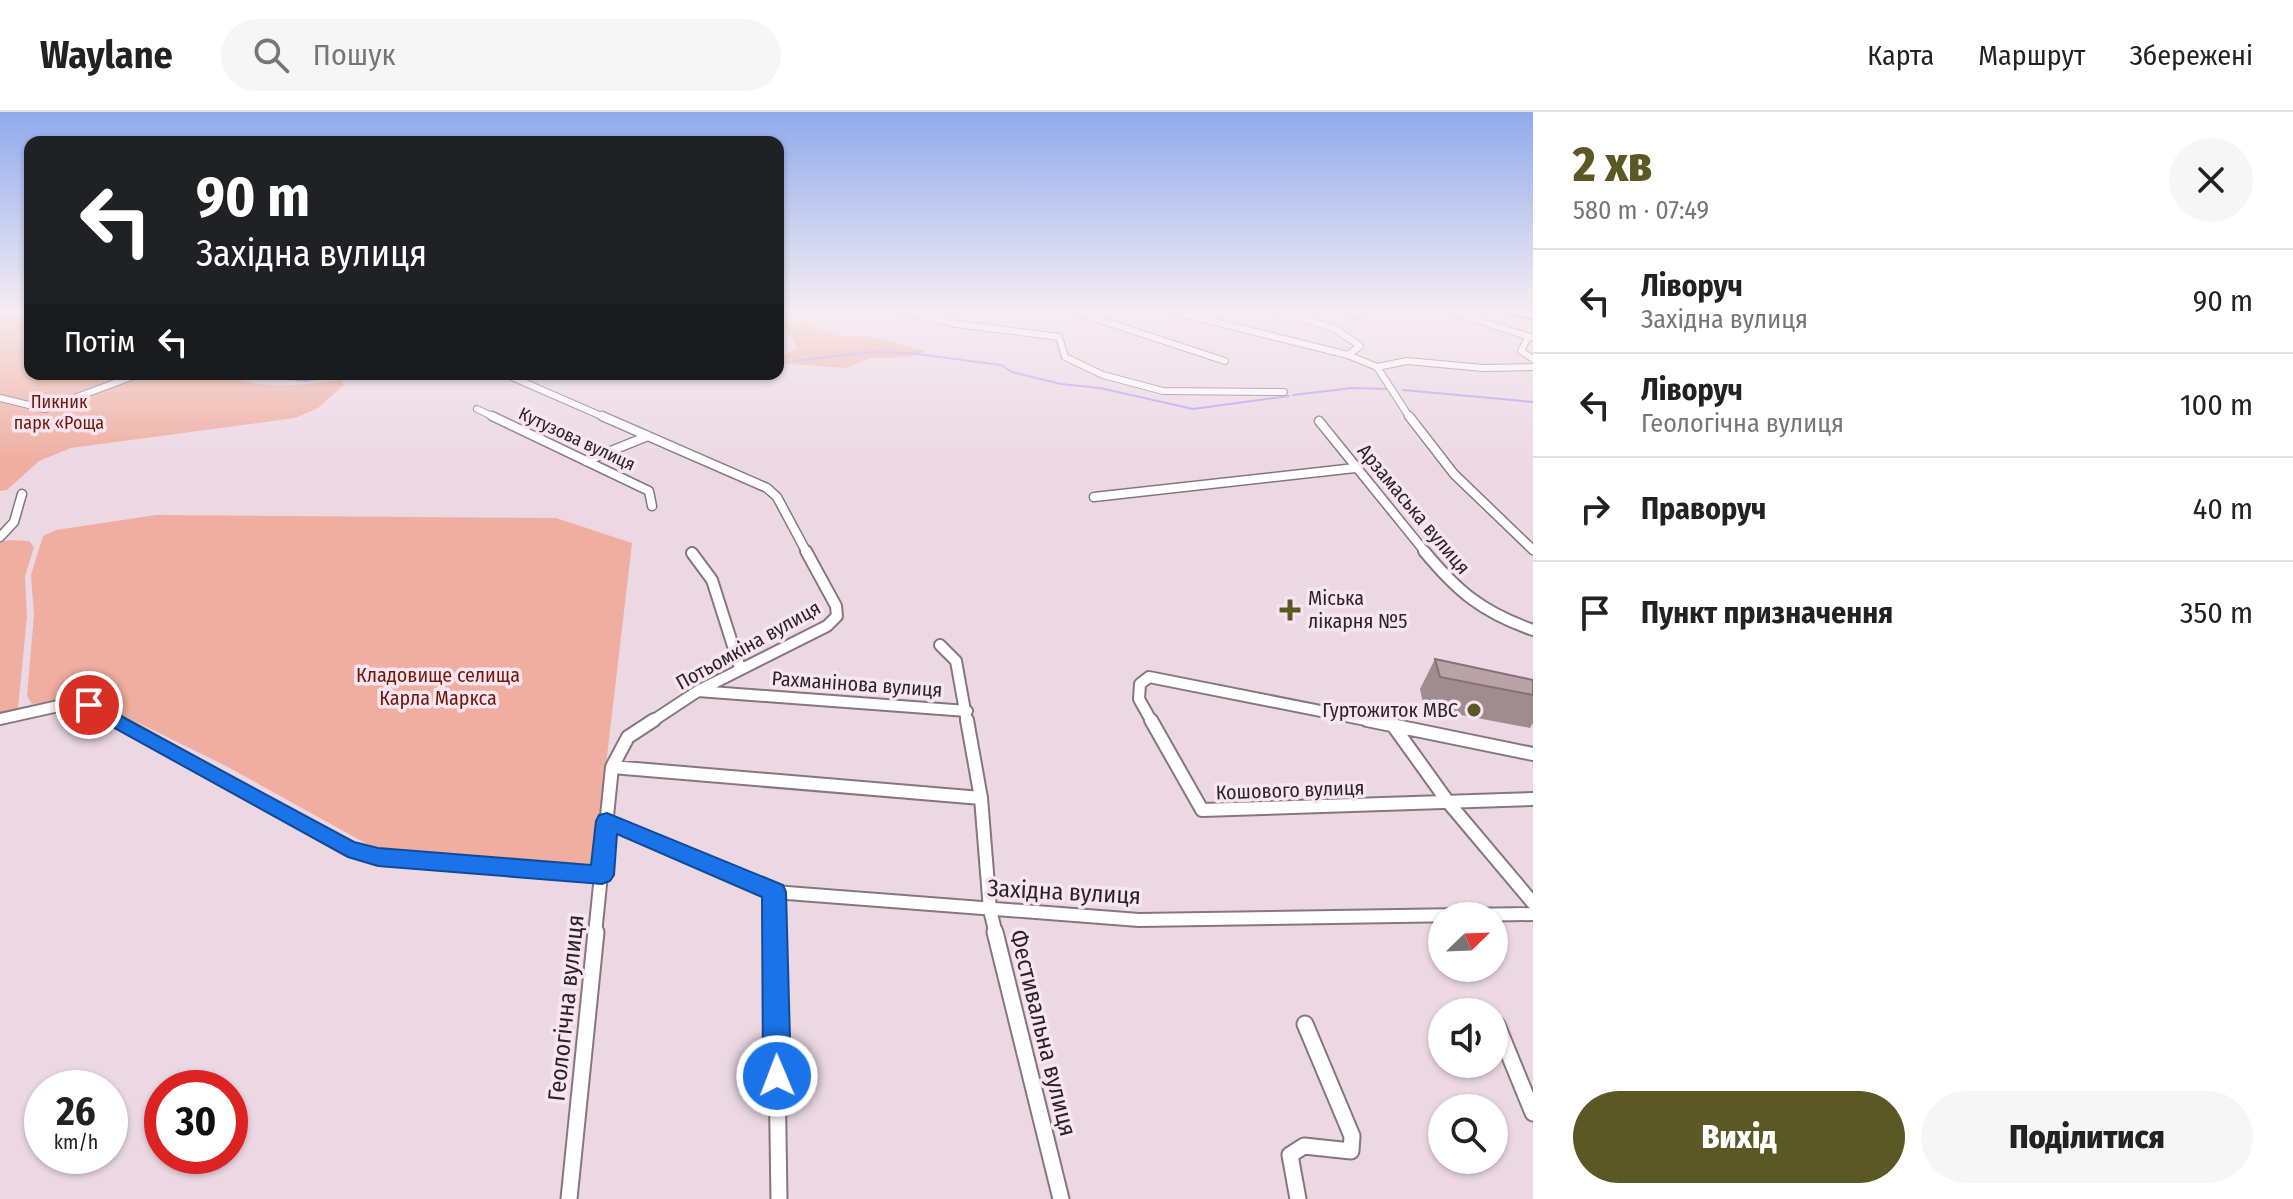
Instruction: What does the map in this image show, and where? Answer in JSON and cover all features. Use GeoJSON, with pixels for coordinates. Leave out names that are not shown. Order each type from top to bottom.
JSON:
{"type":"FeatureCollection","features":[{"type":"Feature","properties":{"kind":"street"},"geometry":{"type":"LineString","coordinates":[[1074,361],[1136,386],[1163,391],[1284,392]]}},
{"type":"Feature","properties":{"kind":"street"},"geometry":{"type":"LineString","coordinates":[[1362,361],[1377,367],[1407,361],[1483,368],[1533,367]]}},
{"type":"Feature","properties":{"kind":"street"},"geometry":{"type":"LineString","coordinates":[[1377,367],[1408,415],[1454,474],[1533,550]]}},
{"type":"Feature","properties":{"kind":"street"},"geometry":{"type":"LineString","coordinates":[[0,398],[45,409],[123,380]]}},
{"type":"Feature","properties":{"kind":"street","name":"Потьомкіна вулиця"},"geometry":{"type":"LineString","coordinates":[[519,380],[767,488],[777,497],[836,606],[837,616],[827,626],[698,691],[628,737],[612,767],[607,821]]}},
{"type":"Feature","properties":{"kind":"street","name":"Кутузова вулиця"},"geometry":{"type":"LineString","coordinates":[[477,409],[649,491],[652,506]]}},
{"type":"Feature","properties":{"kind":"street","name":"Арзамаська вулиця"},"geometry":{"type":"LineString","coordinates":[[1319,421],[1452,585],[1469,601],[1495,617],[1533,630]]}},
{"type":"Feature","properties":{"kind":"street"},"geometry":{"type":"LineString","coordinates":[[586,461],[648,436]]}},
{"type":"Feature","properties":{"kind":"street"},"geometry":{"type":"LineString","coordinates":[[1094,497],[1355,468]]}},
{"type":"Feature","properties":{"kind":"street"},"geometry":{"type":"LineString","coordinates":[[0,537],[14,522],[22,494]]}},
{"type":"Feature","properties":{"kind":"street"},"geometry":{"type":"LineString","coordinates":[[692,553],[712,580],[740,668]]}},
{"type":"Feature","properties":{"kind":"street","name":"Фестивальна вулиця"},"geometry":{"type":"LineString","coordinates":[[940,645],[956,661],[967,711],[981,798],[990,910],[1061,1199]]}},
{"type":"Feature","properties":{"kind":"street","name":"Кошового вулиця"},"geometry":{"type":"LineString","coordinates":[[1392,724],[1149,677],[1140,684],[1139,699],[1202,810],[1533,799]]}},
{"type":"Feature","properties":{"kind":"street","name":"Рахманінова вулиця"},"geometry":{"type":"LineString","coordinates":[[698,691],[967,711]]}},
{"type":"Feature","properties":{"kind":"street"},"geometry":{"type":"LineString","coordinates":[[0,719],[63,705],[89,705],[348,849],[378,857],[602,875]]}},
{"type":"Feature","properties":{"kind":"street"},"geometry":{"type":"LineString","coordinates":[[1392,724],[1533,754]]}},
{"type":"Feature","properties":{"kind":"street"},"geometry":{"type":"LineString","coordinates":[[1392,724],[1448,802],[1533,903]]}},
{"type":"Feature","properties":{"kind":"street"},"geometry":{"type":"LineString","coordinates":[[612,767],[981,798]]}},
{"type":"Feature","properties":{"kind":"street","name":"Геологічна вулиця"},"geometry":{"type":"LineString","coordinates":[[569,1199],[607,821]]}},
{"type":"Feature","properties":{"kind":"street","name":"Західна вулиця"},"geometry":{"type":"LineString","coordinates":[[607,821],[774,892],[1139,920],[1533,914]]}},
{"type":"Feature","properties":{"kind":"street"},"geometry":{"type":"LineString","coordinates":[[774,892],[779,1199]]}},
{"type":"Feature","properties":{"kind":"street"},"geometry":{"type":"LineString","coordinates":[[1298,1199],[1290,1155],[1304,1146],[1351,1151],[1352,1136],[1305,1024]]}},
{"type":"Feature","properties":{"kind":"street"},"geometry":{"type":"LineString","coordinates":[[1508,1052],[1533,1113]]}},
{"type":"Feature","properties":{"kind":"green space","name":"Пикник парк «Роща"},"geometry":{"type":"Polygon","coordinates":[[[0,361],[24,361],[24,380],[240,380],[266,385],[297,385],[342,380],[344,385],[318,408],[295,418],[71,448],[39,461],[7,490],[0,491],[0,361]]]}},
{"type":"Feature","properties":{"kind":"green space"},"geometry":{"type":"Polygon","coordinates":[[[784,361],[863,361],[846,368],[784,365],[784,361]]]}},
{"type":"Feature","properties":{"kind":"green space","name":"Кладовище селища Карла Маркса"},"geometry":{"type":"Polygon","coordinates":[[[156,515],[556,518],[632,543],[594,867],[473,860],[374,848],[226,766],[94,701],[73,699],[32,704],[27,696],[34,615],[31,575],[43,536],[56,530],[156,515]]]}},
{"type":"Feature","properties":{"kind":"green space"},"geometry":{"type":"Polygon","coordinates":[[[29,541],[34,547],[25,576],[27,616],[18,709],[0,714],[0,542],[29,541]]]}},
{"type":"Feature","properties":{"kind":"building"},"geometry":{"type":"Polygon","coordinates":[[[1435,659],[1533,680],[1533,695],[1440,677],[1435,659]]]}},
{"type":"Feature","properties":{"kind":"waterway"},"geometry":{"type":"LineString","coordinates":[[968,361],[1001,365],[1012,372],[1061,384],[1100,388],[1193,409],[1289,396]]}},
{"type":"Feature","properties":{"kind":"waterway"},"geometry":{"type":"LineString","coordinates":[[1293,395],[1352,388],[1390,389]]}},
{"type":"Feature","properties":{"kind":"waterway"},"geometry":{"type":"LineString","coordinates":[[1403,390],[1533,402]]}},
{"type":"Feature","properties":{"kind":"place","name":"Міська лікарня №5"},"geometry":{"type":"Point","coordinates":[1290,610]}},
{"type":"Feature","properties":{"kind":"place","name":"Гуртожиток МВС"},"geometry":{"type":"Point","coordinates":[1474,710]}},
{"type":"Feature","properties":{"kind":"route"},"geometry":{"type":"LineString","coordinates":[[89,705],[348,849],[378,857],[602,875],[607,821],[774,892],[777,1076]]}}]}
